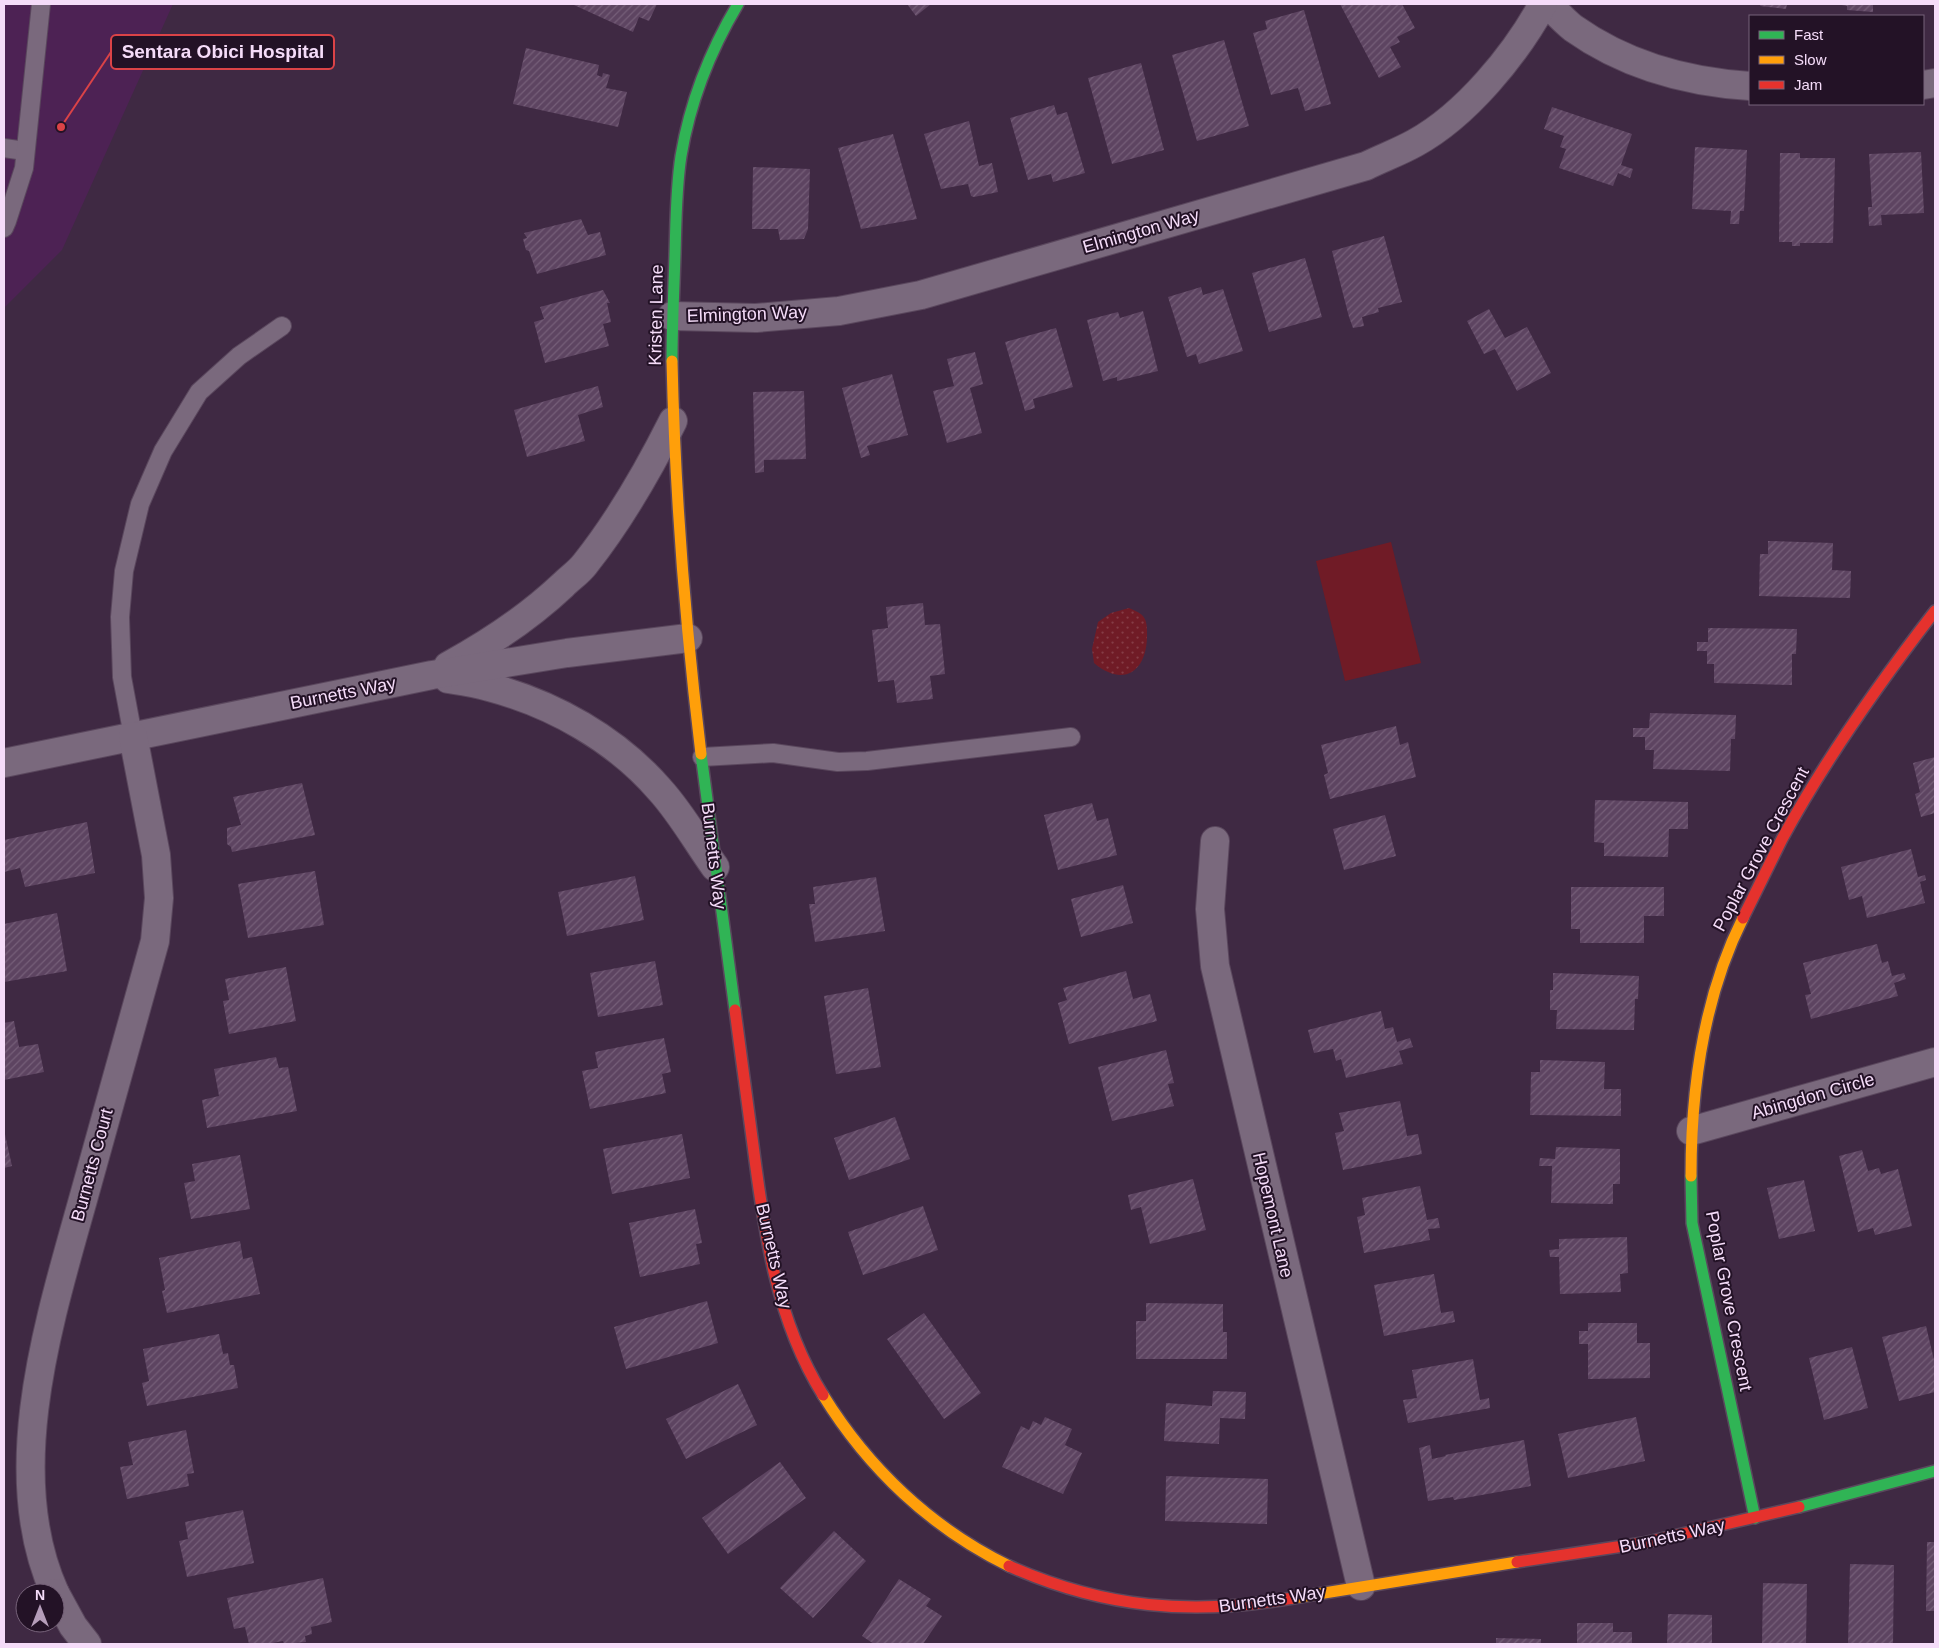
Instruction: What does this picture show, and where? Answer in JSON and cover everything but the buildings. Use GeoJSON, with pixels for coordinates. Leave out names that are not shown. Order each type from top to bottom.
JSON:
{"type":"FeatureCollection","features":[{"type":"Feature","properties":{"kind":"street","name":"Kristen Lane"},"geometry":{"type":"LineString","coordinates":[[688,638],[676,504],[673,421],[672,316],[678,180],[688,122],[702,77],[726,23],[738,4]]}},
{"type":"Feature","properties":{"kind":"street","name":"Elmington Way"},"geometry":{"type":"LineString","coordinates":[[672,316],[756,318],[839,311],[921,295],[1366,166],[1416,143],[1452,117],[1492,78],[1532,23],[1543,4]]}},
{"type":"Feature","properties":{"kind":"street"},"geometry":{"type":"LineString","coordinates":[[1548,4],[1572,27],[1625,57],[1666,73],[1717,84],[1749,86]]}},
{"type":"Feature","properties":{"kind":"street"},"geometry":{"type":"LineString","coordinates":[[432,675],[490,642],[545,602],[584,565],[620,515],[652,463],[673,421]]}},
{"type":"Feature","properties":{"kind":"street","name":"Poplar Grove Crescent"},"geometry":{"type":"LineString","coordinates":[[1755,1518],[1692,1223],[1691,1131],[1700,1058],[1716,985],[1731,942],[1783,838],[1843,738],[1910,642],[1935,612]]}},
{"type":"Feature","properties":{"kind":"street","name":"Burnetts Way"},"geometry":{"type":"LineString","coordinates":[[4,763],[432,675],[567,653],[688,638],[715,867],[766,1234],[779,1294],[804,1360],[830,1407],[866,1457],[900,1493],[957,1537],[1010,1566],[1066,1588],[1124,1603],[1183,1608],[1243,1607],[1361,1586],[1651,1542],[1755,1518],[1935,1471]]}},
{"type":"Feature","properties":{"kind":"street"},"geometry":{"type":"LineString","coordinates":[[432,675],[489,687],[535,703],[596,734],[631,760],[661,790],[715,867]]}},
{"type":"Feature","properties":{"kind":"street","name":"Burnetts Court"},"geometry":{"type":"LineString","coordinates":[[51,1583],[36,1547],[26,1491],[26,1455],[36,1373],[55,1293],[155,940],[160,898],[156,855],[133,736]]}},
{"type":"Feature","properties":{"kind":"street","name":"Hopemont Lane"},"geometry":{"type":"LineString","coordinates":[[1215,841],[1210,909],[1215,966],[1361,1586]]}},
{"type":"Feature","properties":{"kind":"street","name":"Abingdon Circle"},"geometry":{"type":"LineString","coordinates":[[1691,1131],[1935,1062]]}},
{"type":"Feature","properties":{"kind":"street","name":"Burnetts Court"},"geometry":{"type":"LineString","coordinates":[[65,1611],[73,1626],[87,1644]]}},
{"type":"Feature","properties":{"kind":"lane"},"geometry":{"type":"LineString","coordinates":[[4,228],[24,168],[41,4]]}},
{"type":"Feature","properties":{"kind":"lane"},"geometry":{"type":"LineString","coordinates":[[4,148],[26,151]]}},
{"type":"Feature","properties":{"kind":"lane"},"geometry":{"type":"LineString","coordinates":[[133,736],[122,677],[120,617],[124,570],[140,504],[163,451],[199,392],[239,356],[282,326]]}},
{"type":"Feature","properties":{"kind":"lane"},"geometry":{"type":"LineString","coordinates":[[702,757],[773,753],[838,762],[867,761],[1071,737]]}},
{"type":"Feature","properties":{"kind":"shaded area"},"geometry":{"type":"Polygon","coordinates":[[[4,4],[173,4],[62,250],[4,308],[4,4]]]}},
{"type":"Feature","properties":{"kind":"shaded area"},"geometry":{"type":"Polygon","coordinates":[[[1391,542],[1421,663],[1345,681],[1316,561],[1391,542]]]}},
{"type":"Feature","properties":{"kind":"shaded area"},"geometry":{"type":"Polygon","coordinates":[[[1129,608],[1141,614],[1145,619],[1147,628],[1144,657],[1139,666],[1125,675],[1105,671],[1094,663],[1092,649],[1098,622],[1111,613],[1129,608]]]}},
{"type":"Feature","properties":{"kind":"traffic: fast"},"geometry":{"type":"LineString","coordinates":[[672,361],[676,205],[681,156],[690,116],[702,77],[738,4]]}},
{"type":"Feature","properties":{"kind":"traffic: fast"},"geometry":{"type":"LineString","coordinates":[[701,754],[735,1010]]}},
{"type":"Feature","properties":{"kind":"traffic: fast"},"geometry":{"type":"LineString","coordinates":[[1691,1176],[1692,1223],[1755,1518]]}},
{"type":"Feature","properties":{"kind":"traffic: fast"},"geometry":{"type":"LineString","coordinates":[[1799,1507],[1935,1471]]}},
{"type":"Feature","properties":{"kind":"traffic: slow"},"geometry":{"type":"LineString","coordinates":[[672,361],[682,558],[701,754]]}},
{"type":"Feature","properties":{"kind":"traffic: slow"},"geometry":{"type":"LineString","coordinates":[[1691,1176],[1694,1110],[1702,1044],[1718,979],[1743,918]]}},
{"type":"Feature","properties":{"kind":"traffic: slow"},"geometry":{"type":"LineString","coordinates":[[823,1395],[860,1447],[904,1494],[953,1534],[1009,1566]]}},
{"type":"Feature","properties":{"kind":"traffic: slow"},"geometry":{"type":"LineString","coordinates":[[1293,1598],[1517,1562]]}},
{"type":"Feature","properties":{"kind":"traffic: jam"},"geometry":{"type":"LineString","coordinates":[[1743,918],[1782,839],[1816,780],[1894,665],[1935,611]]}},
{"type":"Feature","properties":{"kind":"traffic: jam"},"geometry":{"type":"LineString","coordinates":[[735,1010],[762,1210],[774,1274],[794,1336],[807,1366],[823,1395]]}},
{"type":"Feature","properties":{"kind":"traffic: jam"},"geometry":{"type":"LineString","coordinates":[[1517,1562],[1643,1543],[1799,1507]]}},
{"type":"Feature","properties":{"kind":"traffic: jam"},"geometry":{"type":"LineString","coordinates":[[1009,1566],[1079,1591],[1148,1604],[1184,1607],[1219,1606],[1256,1604],[1293,1598]]}},
{"type":"Feature","properties":{"kind":"place","name":"Sentara Obici Hospital"},"geometry":{"type":"Point","coordinates":[61,127]}}]}
